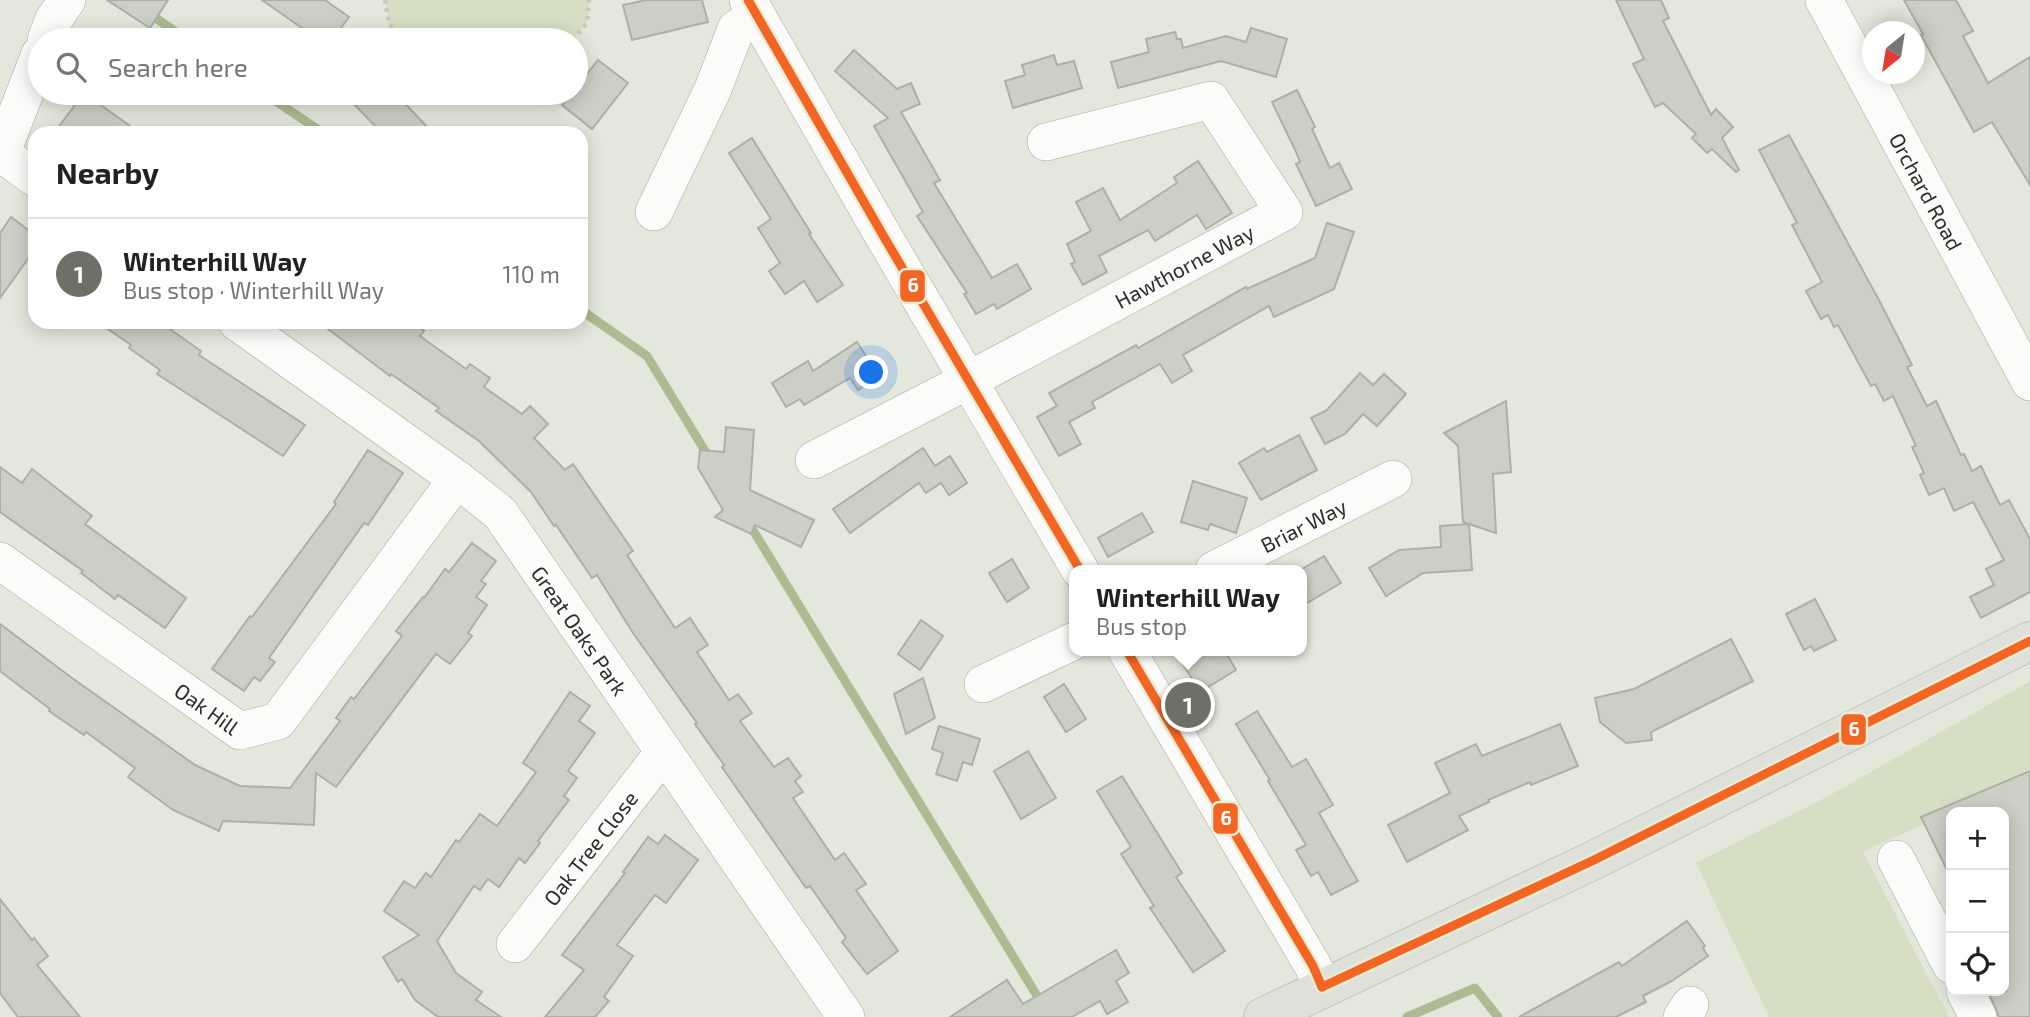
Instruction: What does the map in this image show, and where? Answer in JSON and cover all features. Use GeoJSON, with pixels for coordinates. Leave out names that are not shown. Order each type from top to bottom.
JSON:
{"type":"FeatureCollection","features":[{"type":"Feature","properties":{"kind":"main road"},"geometry":{"type":"LineString","coordinates":[[1263,1017],[1594,860],[2030,641]]}},
{"type":"Feature","properties":{"kind":"street"},"geometry":{"type":"LineString","coordinates":[[50,28],[67,0]]}},
{"type":"Feature","properties":{"kind":"street","name":"Orchard Road"},"geometry":{"type":"LineString","coordinates":[[1824,0],[2030,382]]}},
{"type":"Feature","properties":{"kind":"street"},"geometry":{"type":"LineString","coordinates":[[654,212],[713,89],[736,29],[752,8],[1077,565]]}},
{"type":"Feature","properties":{"kind":"street"},"geometry":{"type":"LineString","coordinates":[[28,85],[1,155],[28,173]]}},
{"type":"Feature","properties":{"kind":"street","name":"Hawthorne Way"},"geometry":{"type":"LineString","coordinates":[[814,460],[1284,212],[1211,100],[1046,142]]}},
{"type":"Feature","properties":{"kind":"street","name":"Great Oaks Park"},"geometry":{"type":"LineString","coordinates":[[247,329],[457,479],[500,513],[846,1017]]}},
{"type":"Feature","properties":{"kind":"street","name":"Oak Hill"},"geometry":{"type":"LineString","coordinates":[[0,561],[240,731],[278,721],[457,479]]}},
{"type":"Feature","properties":{"kind":"street","name":"Briar Way"},"geometry":{"type":"LineString","coordinates":[[1224,565],[1393,479]]}},
{"type":"Feature","properties":{"kind":"street"},"geometry":{"type":"LineString","coordinates":[[984,684],[1069,643]]}},
{"type":"Feature","properties":{"kind":"street"},"geometry":{"type":"LineString","coordinates":[[1130,656],[1313,966],[1322,987]]}},
{"type":"Feature","properties":{"kind":"street","name":"Oak Tree Close"},"geometry":{"type":"LineString","coordinates":[[515,944],[664,751]]}},
{"type":"Feature","properties":{"kind":"street"},"geometry":{"type":"LineString","coordinates":[[1896,859],[1940,915],[1946,942]]}},
{"type":"Feature","properties":{"kind":"street"},"geometry":{"type":"LineString","coordinates":[[1968,996],[1978,1017]]}},
{"type":"Feature","properties":{"kind":"path"},"geometry":{"type":"LineString","coordinates":[[385,0],[388,24],[392,28]]}},
{"type":"Feature","properties":{"kind":"path"},"geometry":{"type":"LineString","coordinates":[[583,28],[587,23],[589,0]]}},
{"type":"Feature","properties":{"kind":"green space"},"geometry":{"type":"Polygon","coordinates":[[[385,0],[589,0],[587,23],[583,28],[392,28],[389,24],[385,0]]]}},
{"type":"Feature","properties":{"kind":"green space"},"geometry":{"type":"Polygon","coordinates":[[[2030,681],[2030,775],[1961,807],[1946,807],[1946,814],[1863,852],[1949,1017],[1769,1017],[1696,863],[1832,794],[2030,681]]]}},
{"type":"Feature","properties":{"kind":"building"},"geometry":{"type":"Polygon","coordinates":[[[107,0],[168,0],[150,28],[107,0]]]}},
{"type":"Feature","properties":{"kind":"building"},"geometry":{"type":"Polygon","coordinates":[[[262,0],[325,0],[349,17],[341,28],[302,28],[262,0]]]}},
{"type":"Feature","properties":{"kind":"building"},"geometry":{"type":"Polygon","coordinates":[[[646,0],[702,0],[708,22],[632,40],[623,5],[646,0]]]}},
{"type":"Feature","properties":{"kind":"building"},"geometry":{"type":"Polygon","coordinates":[[[1616,0],[1661,0],[1669,18],[1663,21],[1711,115],[1716,109],[1733,127],[1722,138],[1739,170],[1736,172],[1712,149],[1707,153],[1692,138],[1696,134],[1663,103],[1655,107],[1633,64],[1644,59],[1616,0]]]}},
{"type":"Feature","properties":{"kind":"building"},"geometry":{"type":"Polygon","coordinates":[[[1904,0],[1956,0],[1973,31],[1963,36],[1988,83],[2030,57],[2030,185],[1992,122],[1974,132],[1925,42],[1925,21],[1916,21],[1904,0]]]}},
{"type":"Feature","properties":{"kind":"building"},"geometry":{"type":"Polygon","coordinates":[[[1251,28],[1287,39],[1276,77],[1221,61],[1118,88],[1111,62],[1149,52],[1146,39],[1175,32],[1177,39],[1181,39],[1183,48],[1226,36],[1246,42],[1251,28]]]}},
{"type":"Feature","properties":{"kind":"building"},"geometry":{"type":"Polygon","coordinates":[[[854,50],[897,89],[911,83],[920,104],[901,112],[940,180],[934,183],[992,278],[1017,264],[1031,289],[997,309],[994,304],[976,314],[964,294],[967,293],[917,216],[923,212],[874,126],[888,118],[835,71],[854,50]]]}},
{"type":"Feature","properties":{"kind":"building"},"geometry":{"type":"Polygon","coordinates":[[[1054,55],[1057,65],[1074,61],[1082,88],[1013,108],[1005,81],[1025,75],[1022,65],[1054,55]]]}},
{"type":"Feature","properties":{"kind":"building"},"geometry":{"type":"Polygon","coordinates":[[[598,60],[628,83],[592,129],[562,105],[588,105],[588,73],[598,60]]]}},
{"type":"Feature","properties":{"kind":"building"},"geometry":{"type":"Polygon","coordinates":[[[1297,90],[1315,127],[1312,129],[1330,168],[1339,163],[1352,189],[1316,206],[1296,164],[1300,162],[1296,152],[1272,102],[1297,90]]]}},
{"type":"Feature","properties":{"kind":"building"},"geometry":{"type":"Polygon","coordinates":[[[75,105],[101,105],[130,126],[59,126],[75,105]]]}},
{"type":"Feature","properties":{"kind":"building"},"geometry":{"type":"Polygon","coordinates":[[[355,105],[406,105],[426,126],[375,126],[355,105]]]}},
{"type":"Feature","properties":{"kind":"building"},"geometry":{"type":"Polygon","coordinates":[[[1789,135],[1880,302],[1912,365],[1907,367],[1927,406],[1936,401],[1961,455],[1964,454],[1972,471],[1981,466],[2000,505],[2009,500],[2030,539],[2030,592],[1981,618],[1970,597],[1994,585],[1986,569],[2004,560],[1973,502],[1954,511],[1944,488],[1929,495],[1920,475],[1924,473],[1912,447],[1916,446],[1893,396],[1884,401],[1875,384],[1871,386],[1838,325],[1834,327],[1828,315],[1821,319],[1806,291],[1822,282],[1792,225],[1797,223],[1759,150],[1789,135]]]}},
{"type":"Feature","properties":{"kind":"building"},"geometry":{"type":"Polygon","coordinates":[[[752,138],[843,285],[817,302],[804,281],[785,294],[769,271],[780,263],[758,228],[771,219],[729,153],[752,138]]]}},
{"type":"Feature","properties":{"kind":"building"},"geometry":{"type":"Polygon","coordinates":[[[1198,161],[1232,213],[1206,229],[1197,215],[1155,241],[1148,230],[1099,256],[1107,272],[1083,285],[1071,264],[1075,262],[1067,244],[1091,231],[1076,202],[1103,188],[1120,220],[1177,183],[1174,177],[1198,161]]]}},
{"type":"Feature","properties":{"kind":"building"},"geometry":{"type":"Polygon","coordinates":[[[11,217],[28,230],[28,259],[0,298],[0,233],[11,217]]]}},
{"type":"Feature","properties":{"kind":"building"},"geometry":{"type":"Polygon","coordinates":[[[1327,223],[1354,232],[1334,289],[1274,317],[1269,306],[1183,355],[1192,371],[1172,383],[1160,364],[1092,402],[1095,408],[1069,422],[1081,444],[1059,456],[1037,417],[1057,406],[1049,393],[1136,345],[1138,348],[1246,287],[1247,289],[1315,258],[1327,223]]]}},
{"type":"Feature","properties":{"kind":"building"},"geometry":{"type":"Polygon","coordinates":[[[108,329],[170,329],[201,351],[199,355],[305,425],[283,456],[157,374],[160,370],[129,348],[131,345],[108,329]]]}},
{"type":"Feature","properties":{"kind":"building"},"geometry":{"type":"Polygon","coordinates":[[[328,329],[421,329],[424,331],[420,336],[466,369],[470,364],[490,378],[484,387],[522,414],[530,406],[548,424],[534,438],[565,470],[573,464],[633,551],[627,555],[675,628],[690,618],[708,645],[697,652],[729,700],[738,694],[752,713],[740,721],[774,767],[788,758],[801,776],[795,781],[803,792],[793,798],[835,860],[844,853],[866,884],[856,890],[898,951],[867,974],[842,942],[846,938],[810,886],[806,888],[722,767],[724,765],[695,724],[697,723],[633,633],[597,575],[592,578],[531,492],[479,441],[436,411],[439,408],[391,374],[390,376],[328,329]]]}},
{"type":"Feature","properties":{"kind":"building"},"geometry":{"type":"Polygon","coordinates":[[[857,342],[879,376],[858,390],[850,378],[804,405],[800,399],[786,407],[772,383],[808,361],[813,371],[857,342]]]}},
{"type":"Feature","properties":{"kind":"building"},"geometry":{"type":"Polygon","coordinates":[[[1360,373],[1373,385],[1384,374],[1406,394],[1377,426],[1363,414],[1345,434],[1325,444],[1311,418],[1327,410],[1360,373]]]}},
{"type":"Feature","properties":{"kind":"building"},"geometry":{"type":"Polygon","coordinates":[[[1506,401],[1511,472],[1493,474],[1496,533],[1463,522],[1458,446],[1444,433],[1506,401]]]}},
{"type":"Feature","properties":{"kind":"building"},"geometry":{"type":"Polygon","coordinates":[[[726,427],[754,430],[750,490],[814,520],[801,547],[755,525],[751,534],[715,517],[723,510],[698,468],[700,450],[724,452],[726,427]]]}},
{"type":"Feature","properties":{"kind":"building"},"geometry":{"type":"Polygon","coordinates":[[[1299,435],[1317,470],[1261,500],[1239,463],[1264,448],[1267,452],[1299,435]]]}},
{"type":"Feature","properties":{"kind":"building"},"geometry":{"type":"Polygon","coordinates":[[[923,448],[935,466],[950,456],[967,483],[949,495],[941,483],[926,493],[919,483],[850,533],[833,509],[923,448]]]}},
{"type":"Feature","properties":{"kind":"building"},"geometry":{"type":"Polygon","coordinates":[[[368,450],[403,473],[368,525],[364,523],[269,658],[275,662],[260,681],[254,677],[244,691],[212,669],[336,504],[334,502],[368,450]]]}},
{"type":"Feature","properties":{"kind":"building"},"geometry":{"type":"Polygon","coordinates":[[[0,467],[22,483],[32,469],[92,516],[85,524],[186,598],[165,628],[118,595],[115,599],[81,573],[83,571],[0,512],[0,467]]]}},
{"type":"Feature","properties":{"kind":"building"},"geometry":{"type":"Polygon","coordinates":[[[1193,481],[1247,498],[1236,533],[1210,524],[1208,530],[1181,522],[1193,481]]]}},
{"type":"Feature","properties":{"kind":"building"},"geometry":{"type":"Polygon","coordinates":[[[1142,513],[1153,532],[1108,557],[1098,538],[1142,513]]]}},
{"type":"Feature","properties":{"kind":"building"},"geometry":{"type":"Polygon","coordinates":[[[1469,524],[1472,570],[1423,573],[1386,596],[1369,568],[1399,550],[1441,547],[1440,526],[1469,524]]]}},
{"type":"Feature","properties":{"kind":"building"},"geometry":{"type":"Polygon","coordinates":[[[472,543],[496,561],[481,581],[486,584],[476,597],[487,605],[468,633],[472,636],[450,664],[436,654],[336,787],[316,773],[314,825],[223,821],[219,831],[173,810],[128,777],[135,768],[86,732],[84,735],[49,711],[50,709],[0,671],[0,624],[195,765],[240,786],[290,788],[340,721],[336,718],[351,697],[354,699],[402,636],[396,631],[445,569],[449,572],[472,543]]]}},
{"type":"Feature","properties":{"kind":"building"},"geometry":{"type":"Polygon","coordinates":[[[1324,556],[1341,583],[1307,603],[1307,566],[1324,556]]]}},
{"type":"Feature","properties":{"kind":"building"},"geometry":{"type":"Polygon","coordinates":[[[1012,559],[1029,588],[1007,602],[989,573],[1012,559]]]}},
{"type":"Feature","properties":{"kind":"building"},"geometry":{"type":"Polygon","coordinates":[[[1815,599],[1836,640],[1814,651],[1811,646],[1804,650],[1786,614],[1815,599]]]}},
{"type":"Feature","properties":{"kind":"building"},"geometry":{"type":"Polygon","coordinates":[[[921,620],[943,636],[920,670],[898,654],[921,620]]]}},
{"type":"Feature","properties":{"kind":"building"},"geometry":{"type":"Polygon","coordinates":[[[1731,639],[1753,681],[1651,732],[1652,740],[1626,743],[1600,722],[1595,698],[1634,689],[1731,639]]]}},
{"type":"Feature","properties":{"kind":"building"},"geometry":{"type":"Polygon","coordinates":[[[1178,656],[1228,656],[1236,670],[1200,692],[1178,656]]]}},
{"type":"Feature","properties":{"kind":"building"},"geometry":{"type":"Polygon","coordinates":[[[923,678],[935,718],[906,734],[894,694],[923,678]]]}},
{"type":"Feature","properties":{"kind":"building"},"geometry":{"type":"Polygon","coordinates":[[[1064,684],[1086,719],[1066,732],[1044,697],[1064,684]]]}},
{"type":"Feature","properties":{"kind":"building"},"geometry":{"type":"Polygon","coordinates":[[[570,692],[590,706],[579,721],[595,733],[568,771],[577,778],[564,796],[569,800],[525,863],[519,858],[499,887],[488,879],[480,890],[474,886],[437,941],[456,973],[482,992],[476,1000],[501,1017],[438,1017],[415,1000],[402,979],[398,982],[383,957],[419,935],[384,911],[404,881],[415,888],[426,873],[431,877],[456,840],[459,842],[480,814],[497,826],[536,772],[523,763],[570,692]]]}},
{"type":"Feature","properties":{"kind":"building"},"geometry":{"type":"Polygon","coordinates":[[[1257,711],[1292,767],[1306,759],[1333,805],[1319,813],[1358,881],[1331,895],[1318,872],[1311,876],[1296,850],[1306,845],[1236,724],[1257,711]]]}},
{"type":"Feature","properties":{"kind":"building"},"geometry":{"type":"Polygon","coordinates":[[[1560,724],[1578,766],[1531,785],[1530,782],[1459,816],[1468,830],[1407,862],[1388,825],[1450,793],[1435,763],[1476,744],[1482,756],[1560,724]]]}},
{"type":"Feature","properties":{"kind":"building"},"geometry":{"type":"Polygon","coordinates":[[[939,726],[980,739],[972,765],[963,762],[957,781],[936,774],[943,753],[932,749],[939,726]]]}},
{"type":"Feature","properties":{"kind":"building"},"geometry":{"type":"Polygon","coordinates":[[[1028,751],[1056,798],[1021,819],[994,771],[1028,751]]]}},
{"type":"Feature","properties":{"kind":"building"},"geometry":{"type":"Polygon","coordinates":[[[2030,771],[2030,1017],[1999,1017],[1990,996],[2009,996],[2009,807],[1946,807],[1946,868],[1921,817],[2030,771]]]}},
{"type":"Feature","properties":{"kind":"building"},"geometry":{"type":"Polygon","coordinates":[[[1122,776],[1182,873],[1176,877],[1225,951],[1193,972],[1150,908],[1154,906],[1121,854],[1131,847],[1097,791],[1122,776]]]}},
{"type":"Feature","properties":{"kind":"building"},"geometry":{"type":"Polygon","coordinates":[[[665,835],[698,860],[666,903],[655,895],[617,945],[633,956],[604,997],[609,1001],[595,1017],[545,1017],[584,970],[562,955],[625,873],[623,872],[648,837],[658,844],[665,835]]]}},
{"type":"Feature","properties":{"kind":"building"},"geometry":{"type":"Polygon","coordinates":[[[0,899],[48,956],[37,965],[80,1017],[18,1017],[0,993],[0,899]]]}},
{"type":"Feature","properties":{"kind":"building"},"geometry":{"type":"Polygon","coordinates":[[[1687,921],[1705,946],[1703,948],[1708,956],[1672,981],[1643,996],[1646,1002],[1616,1017],[1519,1017],[1619,962],[1622,966],[1687,921]]]}},
{"type":"Feature","properties":{"kind":"building"},"geometry":{"type":"Polygon","coordinates":[[[1116,950],[1129,973],[1116,981],[1128,1002],[1107,1014],[1100,1001],[1072,1017],[950,1017],[1007,980],[1023,1004],[1116,950]]]}},
{"type":"Feature","properties":{"kind":"waterway"},"geometry":{"type":"LineString","coordinates":[[129,0],[170,28]]}},
{"type":"Feature","properties":{"kind":"waterway"},"geometry":{"type":"LineString","coordinates":[[282,105],[313,126]]}},
{"type":"Feature","properties":{"kind":"waterway"},"geometry":{"type":"LineString","coordinates":[[588,315],[647,356],[710,459]]}},
{"type":"Feature","properties":{"kind":"waterway"},"geometry":{"type":"LineString","coordinates":[[748,522],[1050,1017]]}},
{"type":"Feature","properties":{"kind":"waterway"},"geometry":{"type":"LineString","coordinates":[[1407,1017],[1475,988],[1498,1017]]}},
{"type":"Feature","properties":{"kind":"transit line","name":"6"},"geometry":{"type":"LineString","coordinates":[[748,0],[1077,565]]}},
{"type":"Feature","properties":{"kind":"transit line","name":"6"},"geometry":{"type":"LineString","coordinates":[[1322,987],[1594,860],[2030,641]]}},
{"type":"Feature","properties":{"kind":"transit line","name":"6"},"geometry":{"type":"LineString","coordinates":[[1130,656],[1313,966],[1322,987]]}},
{"type":"Feature","properties":{"kind":"place","name":"Winterhill Way"},"geometry":{"type":"Point","coordinates":[1188,705]}}]}
